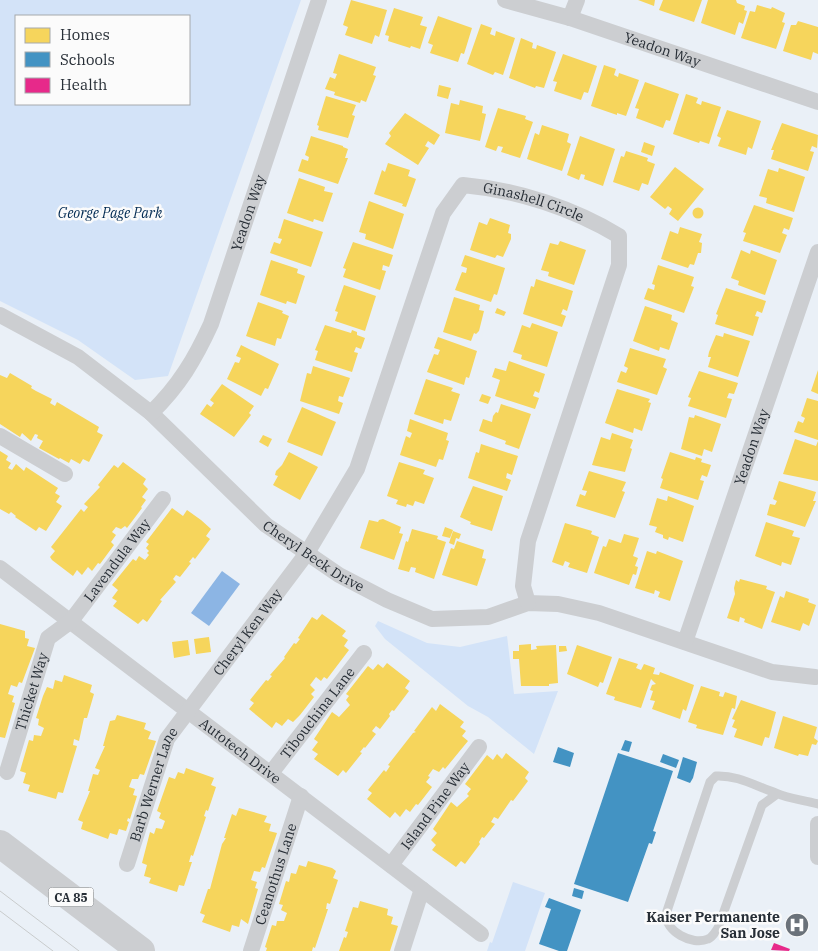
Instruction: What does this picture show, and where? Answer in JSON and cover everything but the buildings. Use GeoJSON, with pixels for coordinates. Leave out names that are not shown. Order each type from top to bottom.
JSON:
{"type":"FeatureCollection","features":[{"type":"Feature","properties":{"kind":"highway","name":"CA 85"},"geometry":{"type":"LineString","coordinates":[[0,844],[141,951]]}},
{"type":"Feature","properties":{"kind":"street","name":"Yeadon Way"},"geometry":{"type":"LineString","coordinates":[[151,413],[167,397],[194,361],[211,324],[319,0]]}},
{"type":"Feature","properties":{"kind":"street","name":"Yeadon Way"},"geometry":{"type":"LineString","coordinates":[[505,0],[570,18],[818,102]]}},
{"type":"Feature","properties":{"kind":"street"},"geometry":{"type":"LineString","coordinates":[[570,18],[577,0]]}},
{"type":"Feature","properties":{"kind":"street","name":"Ginashell Circle"},"geometry":{"type":"LineString","coordinates":[[307,553],[357,469],[443,213],[464,185],[498,188],[592,219],[619,236],[619,265],[528,541],[523,586],[528,603]]}},
{"type":"Feature","properties":{"kind":"street","name":"Yeadon Way"},"geometry":{"type":"LineString","coordinates":[[685,642],[818,252]]}},
{"type":"Feature","properties":{"kind":"street","name":"Cheryl Beck Drive"},"geometry":{"type":"LineString","coordinates":[[0,314],[78,357],[151,413],[266,525],[339,574],[387,600],[432,619],[488,617],[528,603],[558,604],[598,613],[772,672],[815,676]]}},
{"type":"Feature","properties":{"kind":"street"},"geometry":{"type":"LineString","coordinates":[[0,436],[65,474]]}},
{"type":"Feature","properties":{"kind":"street","name":"Lavendula Way"},"geometry":{"type":"LineString","coordinates":[[71,621],[163,500]]}},
{"type":"Feature","properties":{"kind":"street","name":"Cheryl Ken Way"},"geometry":{"type":"LineString","coordinates":[[188,710],[307,553]]}},
{"type":"Feature","properties":{"kind":"street","name":"Autotech Drive"},"geometry":{"type":"LineString","coordinates":[[0,568],[481,934]]}},
{"type":"Feature","properties":{"kind":"street","name":"Thicket Way"},"geometry":{"type":"LineString","coordinates":[[7,772],[48,638],[71,621]]}},
{"type":"Feature","properties":{"kind":"street","name":"Tibouchina Lane"},"geometry":{"type":"LineString","coordinates":[[271,773],[364,653]]}},
{"type":"Feature","properties":{"kind":"street","name":"Barb Werner Lane"},"geometry":{"type":"LineString","coordinates":[[127,864],[167,739],[188,710]]}},
{"type":"Feature","properties":{"kind":"street","name":"Island Pine Way"},"geometry":{"type":"LineString","coordinates":[[391,865],[479,747]]}},
{"type":"Feature","properties":{"kind":"street","name":"Ceanothus Lane"},"geometry":{"type":"LineString","coordinates":[[251,951],[301,796]]}},
{"type":"Feature","properties":{"kind":"street"},"geometry":{"type":"LineString","coordinates":[[818,824],[818,857]]}},
{"type":"Feature","properties":{"kind":"street"},"geometry":{"type":"LineString","coordinates":[[402,951],[422,889]]}},
{"type":"Feature","properties":{"kind":"lane"},"geometry":{"type":"LineString","coordinates":[[777,794],[762,806],[718,928],[713,936],[707,940],[697,941],[671,930],[665,921],[666,914],[710,782],[716,776],[726,775],[747,780],[777,794],[818,804]]}},
{"type":"Feature","properties":{"kind":"green space","name":"George Page Park"},"geometry":{"type":"Polygon","coordinates":[[[0,0],[301,0],[168,376],[135,380],[78,340],[0,301],[0,0]]]}},
{"type":"Feature","properties":{"kind":"green space"},"geometry":{"type":"Polygon","coordinates":[[[378,621],[427,643],[460,647],[507,636],[514,694],[558,691],[534,754],[488,717],[468,706],[385,639],[375,626],[378,621]]]}},
{"type":"Feature","properties":{"kind":"green space"},"geometry":{"type":"Polygon","coordinates":[[[513,882],[545,893],[525,951],[487,951],[490,942],[492,943],[513,882]]]}},
{"type":"Feature","properties":{"kind":"water"},"geometry":{"type":"Polygon","coordinates":[[[222,571],[240,584],[209,626],[191,613],[222,571]]]}},
{"type":"Feature","properties":{"kind":"tram line"},"geometry":{"type":"LineString","coordinates":[[0,891],[79,951]]}},
{"type":"Feature","properties":{"kind":"tram line"},"geometry":{"type":"LineString","coordinates":[[0,911],[53,951]]}},
{"type":"Feature","properties":{"kind":"place","name":"Kaiser Permanente San Jose"},"geometry":{"type":"Point","coordinates":[797,925]}}]}
